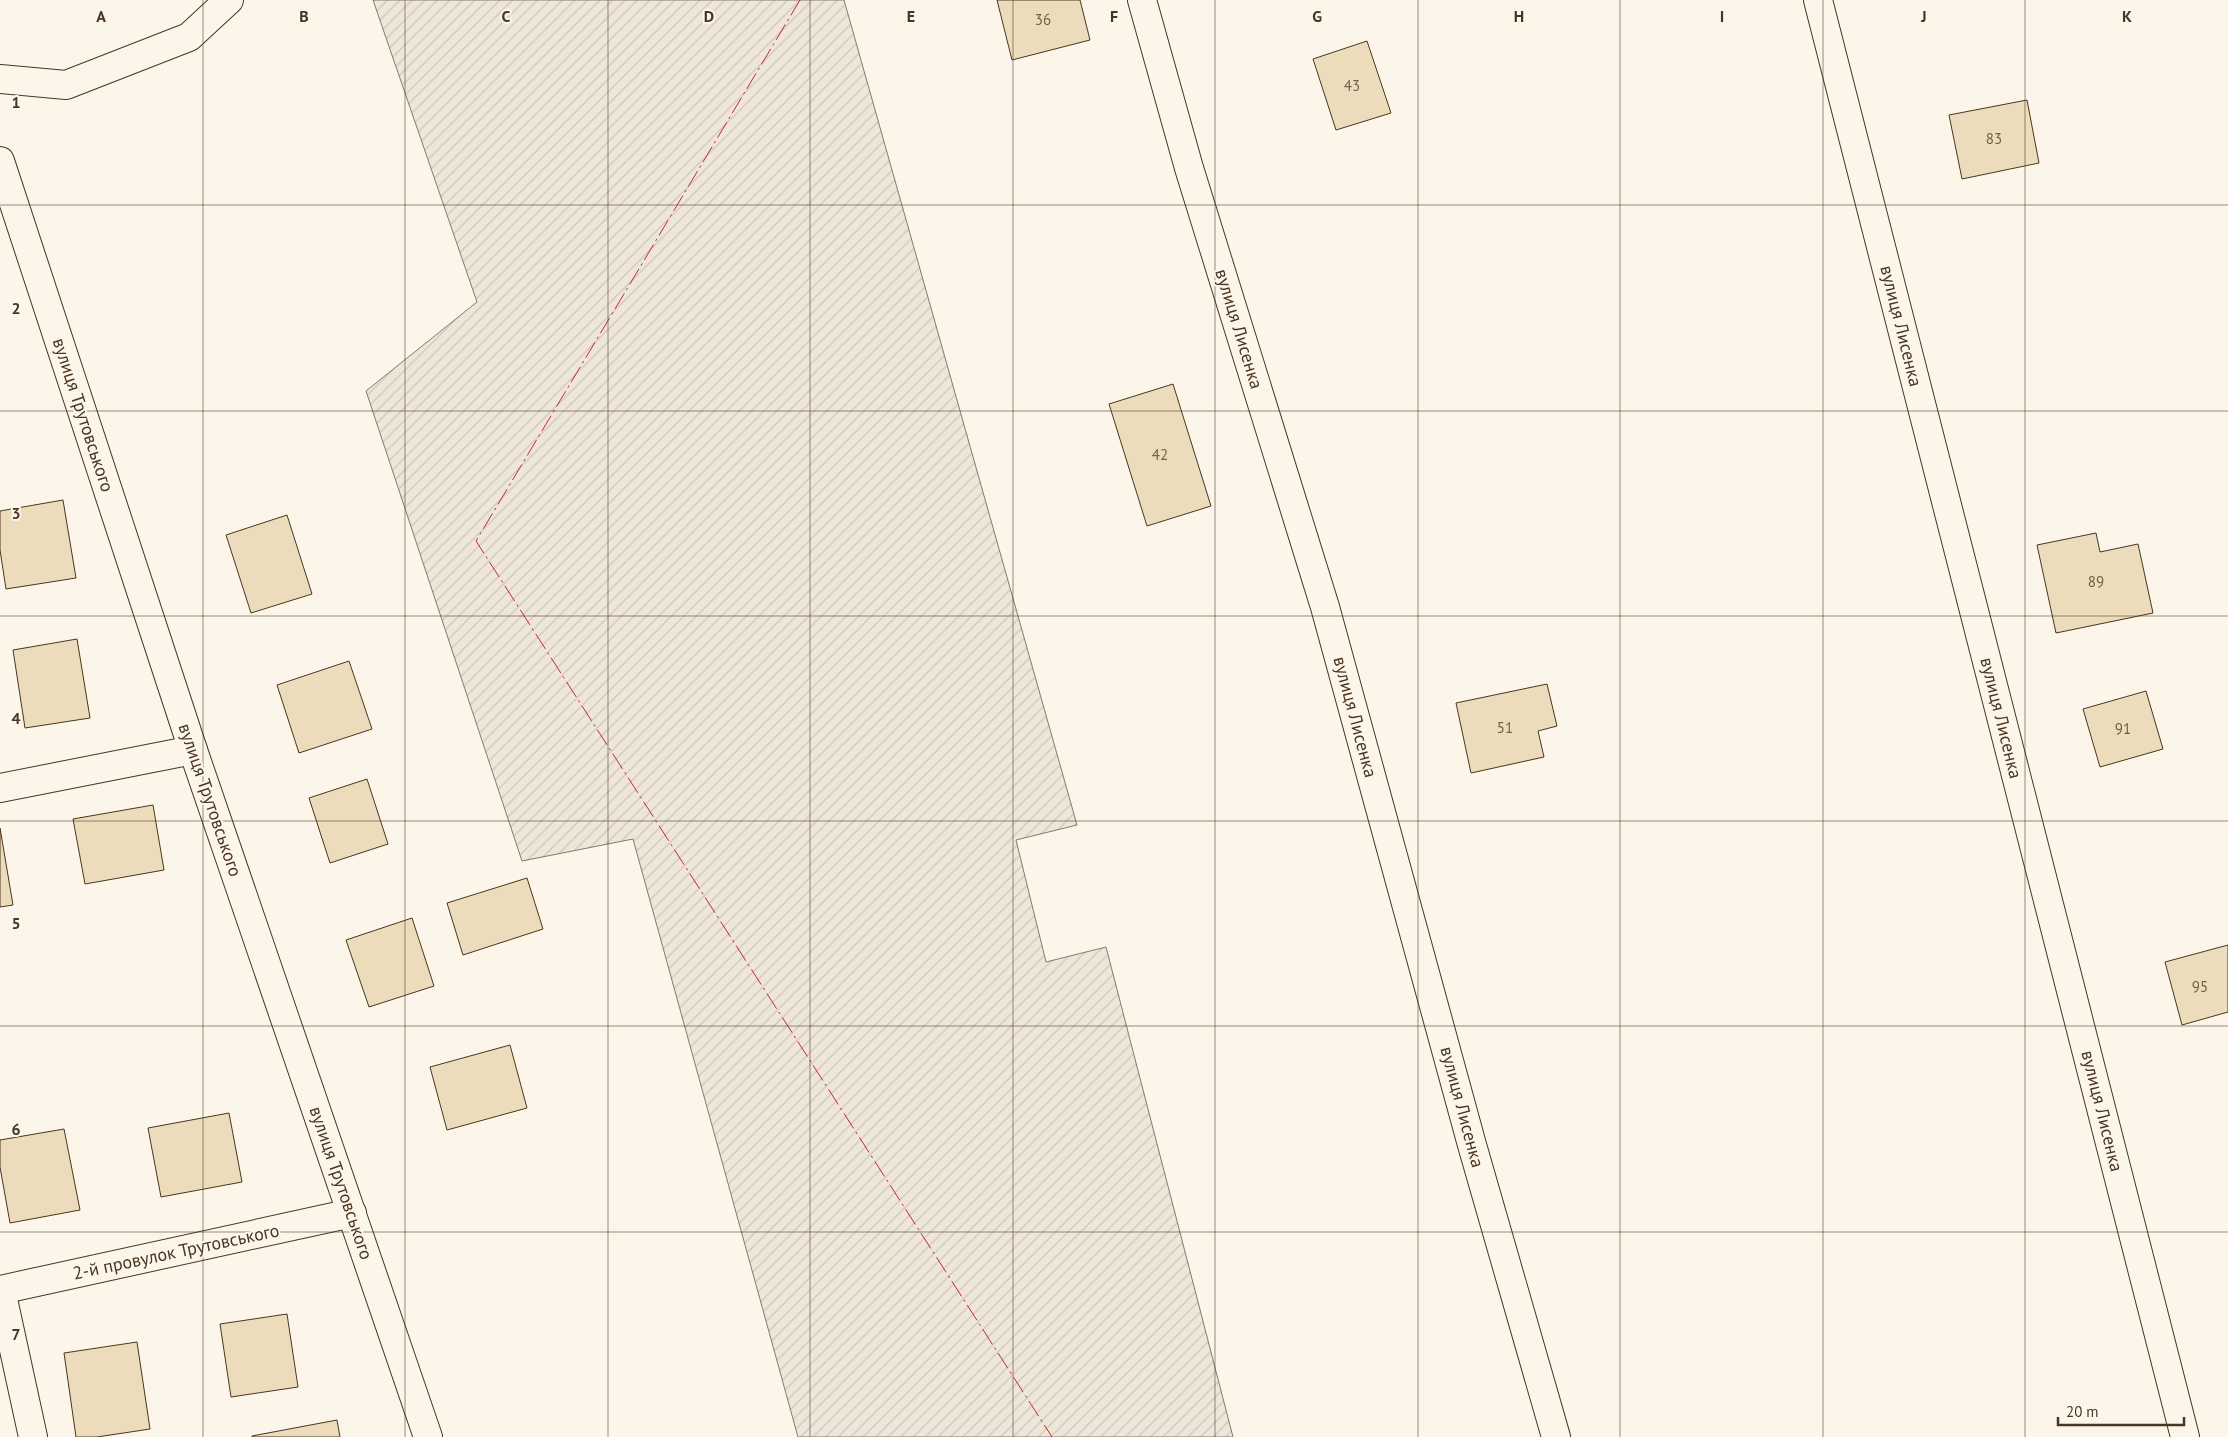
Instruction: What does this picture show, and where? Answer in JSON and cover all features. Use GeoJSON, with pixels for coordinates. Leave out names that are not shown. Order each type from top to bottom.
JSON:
{"type":"FeatureCollection","features":[{"type":"Feature","properties":{"kind":"street"},"geometry":{"type":"LineString","coordinates":[[0,79],[66,85],[190,37],[229,0]]}},
{"type":"Feature","properties":{"kind":"street","name":"вулиця Лисенка"},"geometry":{"type":"LineString","coordinates":[[1142,0],[1189,168],[1325,607],[1472,1144],[1556,1437]]}},
{"type":"Feature","properties":{"kind":"street","name":"вулиця Лисенка"},"geometry":{"type":"LineString","coordinates":[[1818,0],[2185,1437]]}},
{"type":"Feature","properties":{"kind":"street","name":"вулиця Трутовського"},"geometry":{"type":"LineString","coordinates":[[0,161],[192,750],[428,1437]]}},
{"type":"Feature","properties":{"kind":"street"},"geometry":{"type":"LineString","coordinates":[[0,788],[192,750]]}},
{"type":"Feature","properties":{"kind":"street","name":"2-й провулок Трутовського"},"geometry":{"type":"LineString","coordinates":[[0,1290],[352,1213]]}},
{"type":"Feature","properties":{"kind":"street"},"geometry":{"type":"LineString","coordinates":[[0,1290],[33,1437]]}},
{"type":"Feature","properties":{"kind":"shaded area"},"geometry":{"type":"Polygon","coordinates":[[[373,0],[844,0],[1077,825],[1016,840],[1046,962],[1106,947],[1233,1437],[798,1437],[633,839],[522,861],[366,391],[477,302],[373,0]]]}},
{"type":"Feature","properties":{"kind":"building"},"geometry":{"type":"Polygon","coordinates":[[[997,0],[1080,0],[1090,40],[1012,60],[997,0]]]}},
{"type":"Feature","properties":{"kind":"building"},"geometry":{"type":"Polygon","coordinates":[[[1367,41],[1391,113],[1336,130],[1313,59],[1367,41]]]}},
{"type":"Feature","properties":{"kind":"building"},"geometry":{"type":"Polygon","coordinates":[[[2027,100],[2039,163],[1962,179],[1949,115],[2027,100]]]}},
{"type":"Feature","properties":{"kind":"building"},"geometry":{"type":"Polygon","coordinates":[[[1173,384],[1211,506],[1147,526],[1109,404],[1173,384]]]}},
{"type":"Feature","properties":{"kind":"building"},"geometry":{"type":"Polygon","coordinates":[[[63,500],[76,578],[6,589],[0,550],[0,511],[63,500]]]}},
{"type":"Feature","properties":{"kind":"building"},"geometry":{"type":"Polygon","coordinates":[[[287,515],[312,594],[251,613],[226,535],[287,515]]]}},
{"type":"Feature","properties":{"kind":"building"},"geometry":{"type":"Polygon","coordinates":[[[2096,533],[2100,552],[2138,544],[2153,613],[2056,633],[2037,545],[2096,533]]]}},
{"type":"Feature","properties":{"kind":"building"},"geometry":{"type":"Polygon","coordinates":[[[77,639],[90,718],[25,728],[13,650],[77,639]]]}},
{"type":"Feature","properties":{"kind":"building"},"geometry":{"type":"Polygon","coordinates":[[[349,661],[372,729],[299,753],[277,685],[349,661]]]}},
{"type":"Feature","properties":{"kind":"building"},"geometry":{"type":"Polygon","coordinates":[[[1547,684],[1557,726],[1538,731],[1544,757],[1471,773],[1456,703],[1547,684]]]}},
{"type":"Feature","properties":{"kind":"building"},"geometry":{"type":"Polygon","coordinates":[[[2146,691],[2163,749],[2100,767],[2083,709],[2146,691]]]}},
{"type":"Feature","properties":{"kind":"building"},"geometry":{"type":"Polygon","coordinates":[[[367,779],[388,844],[330,863],[309,798],[367,779]]]}},
{"type":"Feature","properties":{"kind":"building"},"geometry":{"type":"Polygon","coordinates":[[[153,805],[164,870],[85,884],[73,819],[153,805]]]}},
{"type":"Feature","properties":{"kind":"building"},"geometry":{"type":"Polygon","coordinates":[[[0,828],[13,905],[0,907],[0,828]]]}},
{"type":"Feature","properties":{"kind":"building"},"geometry":{"type":"Polygon","coordinates":[[[527,878],[543,929],[463,955],[447,903],[527,878]]]}},
{"type":"Feature","properties":{"kind":"building"},"geometry":{"type":"Polygon","coordinates":[[[412,918],[434,986],[369,1007],[346,940],[412,918]]]}},
{"type":"Feature","properties":{"kind":"building"},"geometry":{"type":"Polygon","coordinates":[[[2228,945],[2228,1012],[2182,1025],[2165,962],[2228,945]]]}},
{"type":"Feature","properties":{"kind":"building"},"geometry":{"type":"Polygon","coordinates":[[[510,1045],[527,1108],[447,1130],[430,1067],[510,1045]]]}},
{"type":"Feature","properties":{"kind":"building"},"geometry":{"type":"Polygon","coordinates":[[[229,1113],[242,1182],[161,1197],[148,1128],[229,1113]]]}},
{"type":"Feature","properties":{"kind":"building"},"geometry":{"type":"Polygon","coordinates":[[[64,1129],[80,1210],[10,1223],[0,1167],[0,1140],[64,1129]]]}},
{"type":"Feature","properties":{"kind":"building"},"geometry":{"type":"Polygon","coordinates":[[[287,1314],[298,1387],[231,1397],[220,1324],[287,1314]]]}},
{"type":"Feature","properties":{"kind":"building"},"geometry":{"type":"Polygon","coordinates":[[[137,1342],[150,1429],[97,1437],[76,1437],[64,1353],[137,1342]]]}},
{"type":"Feature","properties":{"kind":"building"},"geometry":{"type":"Polygon","coordinates":[[[337,1420],[340,1437],[252,1437],[252,1436],[337,1420]]]}},
{"type":"Feature","properties":{"kind":"power"},"geometry":{"type":"LineString","coordinates":[[800,0],[476,541],[1052,1437]]}}]}
